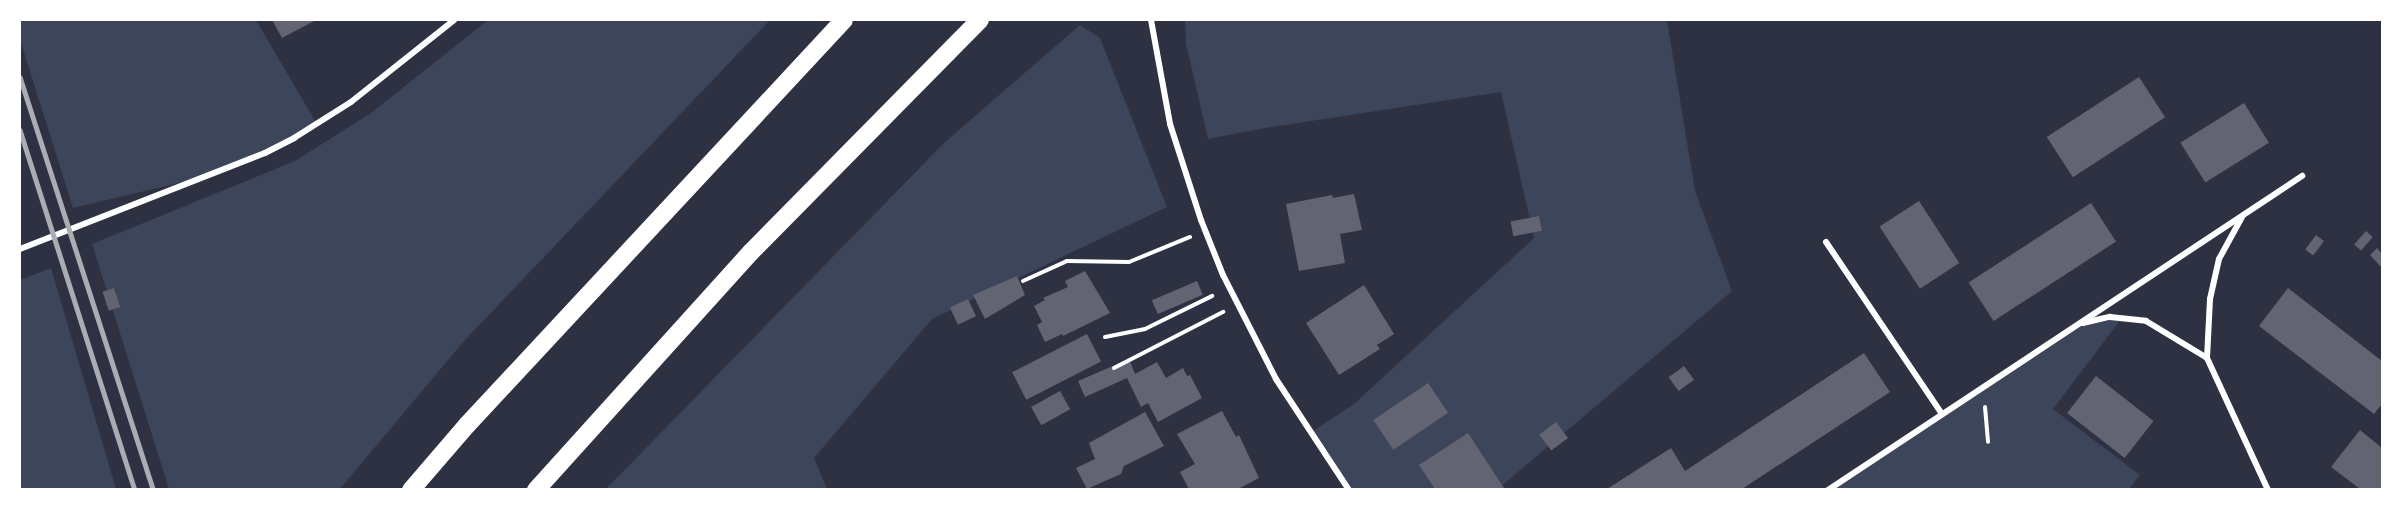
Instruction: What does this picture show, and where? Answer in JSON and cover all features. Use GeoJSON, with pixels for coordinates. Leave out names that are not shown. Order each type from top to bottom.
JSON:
{"type":"FeatureCollection","features":[{"type":"Feature","properties":{"kind":"highway"},"geometry":{"type":"LineString","coordinates":[[411,489],[467,425],[844,20]]}},
{"type":"Feature","properties":{"kind":"highway"},"geometry":{"type":"LineString","coordinates":[[536,489],[751,252],[980,20]]}},
{"type":"Feature","properties":{"kind":"street"},"geometry":{"type":"LineString","coordinates":[[20,249],[265,153],[294,138],[351,102],[454,20]]}},
{"type":"Feature","properties":{"kind":"street"},"geometry":{"type":"LineString","coordinates":[[1150,20],[1170,124],[1204,230],[1237,305],[1276,379],[1349,489]]}},
{"type":"Feature","properties":{"kind":"street"},"geometry":{"type":"LineString","coordinates":[[1828,489],[2302,176]]}},
{"type":"Feature","properties":{"kind":"street"},"geometry":{"type":"LineString","coordinates":[[2244,214],[2219,259],[2210,299],[2207,358],[2268,489]]}},
{"type":"Feature","properties":{"kind":"street"},"geometry":{"type":"LineString","coordinates":[[1826,242],[1942,414]]}},
{"type":"Feature","properties":{"kind":"street"},"geometry":{"type":"LineString","coordinates":[[2078,324],[2110,317],[2146,321],[2207,358]]}},
{"type":"Feature","properties":{"kind":"path"},"geometry":{"type":"LineString","coordinates":[[1023,281],[1067,261],[1129,262],[1204,230]]}},
{"type":"Feature","properties":{"kind":"path"},"geometry":{"type":"LineString","coordinates":[[1105,337],[1145,329],[1229,288]]}},
{"type":"Feature","properties":{"kind":"path"},"geometry":{"type":"LineString","coordinates":[[1114,368],[1237,305]]}},
{"type":"Feature","properties":{"kind":"path"},"geometry":{"type":"LineString","coordinates":[[1978,390],[1985,402],[1988,442]]}},
{"type":"Feature","properties":{"kind":"shaded area"},"geometry":{"type":"Polygon","coordinates":[[[20,20],[256,20],[317,124],[294,138],[196,179],[73,208],[20,40],[20,20]]]}},
{"type":"Feature","properties":{"kind":"shaded area"},"geometry":{"type":"Polygon","coordinates":[[[488,20],[770,20],[464,341],[340,489],[169,489],[92,244],[295,161],[371,113],[488,20]]]}},
{"type":"Feature","properties":{"kind":"shaded area"},"geometry":{"type":"Polygon","coordinates":[[[1185,20],[1667,20],[1695,191],[1732,291],[1498,489],[1349,489],[1310,433],[1354,404],[1534,238],[1501,92],[1265,128],[1208,139],[1186,44],[1185,20]]]}},
{"type":"Feature","properties":{"kind":"shaded area"},"geometry":{"type":"Polygon","coordinates":[[[1080,25],[1100,38],[1167,207],[932,319],[814,458],[827,489],[605,490],[944,143],[1080,25]]]}},
{"type":"Feature","properties":{"kind":"shaded area"},"geometry":{"type":"Polygon","coordinates":[[[51,268],[116,489],[20,489],[20,280],[51,268]]]}},
{"type":"Feature","properties":{"kind":"shaded area"},"geometry":{"type":"Polygon","coordinates":[[[2122,318],[2053,409],[2140,475],[2129,489],[1829,490],[2078,324],[2122,318]]]}},
{"type":"Feature","properties":{"kind":"building"},"geometry":{"type":"Polygon","coordinates":[[[272,20],[316,20],[282,38],[272,20]]]}},
{"type":"Feature","properties":{"kind":"building"},"geometry":{"type":"Polygon","coordinates":[[[2139,77],[2165,117],[2073,177],[2047,137],[2139,77]]]}},
{"type":"Feature","properties":{"kind":"building"},"geometry":{"type":"Polygon","coordinates":[[[2244,103],[2269,143],[2205,183],[2180,143],[2244,103]]]}},
{"type":"Feature","properties":{"kind":"building"},"geometry":{"type":"Polygon","coordinates":[[[1354,194],[1362,230],[1340,234],[1345,263],[1299,271],[1286,204],[1332,195],[1333,198],[1354,194]]]}},
{"type":"Feature","properties":{"kind":"building"},"geometry":{"type":"Polygon","coordinates":[[[1919,201],[1959,263],[1920,289],[1880,227],[1919,201]]]}},
{"type":"Feature","properties":{"kind":"building"},"geometry":{"type":"Polygon","coordinates":[[[2091,203],[2116,242],[1994,321],[1969,283],[2091,203]]]}},
{"type":"Feature","properties":{"kind":"building"},"geometry":{"type":"Polygon","coordinates":[[[1539,216],[1542,231],[1513,236],[1511,222],[1539,216]]]}},
{"type":"Feature","properties":{"kind":"building"},"geometry":{"type":"Polygon","coordinates":[[[2366,231],[2373,237],[2361,250],[2354,245],[2366,231]]]}},
{"type":"Feature","properties":{"kind":"building"},"geometry":{"type":"Polygon","coordinates":[[[2316,235],[2324,241],[2313,255],[2305,249],[2316,235]]]}},
{"type":"Feature","properties":{"kind":"building"},"geometry":{"type":"Polygon","coordinates":[[[2377,248],[2382,254],[2382,268],[2370,255],[2377,248]]]}},
{"type":"Feature","properties":{"kind":"building"},"geometry":{"type":"Polygon","coordinates":[[[1085,271],[1110,313],[1063,336],[1062,334],[1045,342],[1037,325],[1042,322],[1034,306],[1045,300],[1043,298],[1068,287],[1065,281],[1085,271]]]}},
{"type":"Feature","properties":{"kind":"building"},"geometry":{"type":"Polygon","coordinates":[[[1017,276],[1025,295],[985,319],[973,295],[1017,276]]]}},
{"type":"Feature","properties":{"kind":"building"},"geometry":{"type":"Polygon","coordinates":[[[1197,281],[1203,295],[1158,314],[1152,300],[1197,281]]]}},
{"type":"Feature","properties":{"kind":"building"},"geometry":{"type":"Polygon","coordinates":[[[1364,285],[1394,334],[1377,345],[1380,349],[1339,375],[1306,323],[1364,285]]]}},
{"type":"Feature","properties":{"kind":"building"},"geometry":{"type":"Polygon","coordinates":[[[114,288],[120,307],[109,311],[103,292],[114,288]]]}},
{"type":"Feature","properties":{"kind":"building"},"geometry":{"type":"Polygon","coordinates":[[[2288,288],[2382,361],[2382,404],[2374,414],[2259,326],[2288,288]]]}},
{"type":"Feature","properties":{"kind":"building"},"geometry":{"type":"Polygon","coordinates":[[[968,299],[976,316],[958,325],[950,307],[968,299]]]}},
{"type":"Feature","properties":{"kind":"building"},"geometry":{"type":"Polygon","coordinates":[[[1087,334],[1101,362],[1026,400],[1012,372],[1087,334]]]}},
{"type":"Feature","properties":{"kind":"building"},"geometry":{"type":"Polygon","coordinates":[[[1864,353],[1890,392],[1742,489],[1607,489],[1671,448],[1685,471],[1864,353]]]}},
{"type":"Feature","properties":{"kind":"building"},"geometry":{"type":"Polygon","coordinates":[[[1129,359],[1135,374],[1157,362],[1166,378],[1183,368],[1187,376],[1190,375],[1202,398],[1158,422],[1148,403],[1141,407],[1127,378],[1085,397],[1078,381],[1129,359]]]}},
{"type":"Feature","properties":{"kind":"building"},"geometry":{"type":"Polygon","coordinates":[[[1684,366],[1694,380],[1679,391],[1669,377],[1684,366]]]}},
{"type":"Feature","properties":{"kind":"building"},"geometry":{"type":"Polygon","coordinates":[[[2096,376],[2154,421],[2125,458],[2067,413],[2096,376]]]}},
{"type":"Feature","properties":{"kind":"building"},"geometry":{"type":"Polygon","coordinates":[[[1428,383],[1448,413],[1393,450],[1373,420],[1428,383]]]}},
{"type":"Feature","properties":{"kind":"building"},"geometry":{"type":"Polygon","coordinates":[[[1060,391],[1070,409],[1041,425],[1031,407],[1060,391]]]}},
{"type":"Feature","properties":{"kind":"building"},"geometry":{"type":"Polygon","coordinates":[[[1222,411],[1236,437],[1239,435],[1259,478],[1238,489],[1189,489],[1180,472],[1195,464],[1177,434],[1222,411]]]}},
{"type":"Feature","properties":{"kind":"building"},"geometry":{"type":"Polygon","coordinates":[[[1145,412],[1164,446],[1124,466],[1121,474],[1087,489],[1076,468],[1095,459],[1089,443],[1145,412]]]}},
{"type":"Feature","properties":{"kind":"building"},"geometry":{"type":"Polygon","coordinates":[[[1556,422],[1568,438],[1551,451],[1539,435],[1556,422]]]}},
{"type":"Feature","properties":{"kind":"building"},"geometry":{"type":"Polygon","coordinates":[[[2360,430],[2382,448],[2382,489],[2360,489],[2331,467],[2360,430]]]}},
{"type":"Feature","properties":{"kind":"building"},"geometry":{"type":"Polygon","coordinates":[[[1468,433],[1504,488],[1435,489],[1419,465],[1468,433]]]}},
{"type":"Feature","properties":{"kind":"railway"},"geometry":{"type":"LineString","coordinates":[[20,77],[153,490]]}},
{"type":"Feature","properties":{"kind":"railway"},"geometry":{"type":"LineString","coordinates":[[20,130],[135,490]]}}]}
